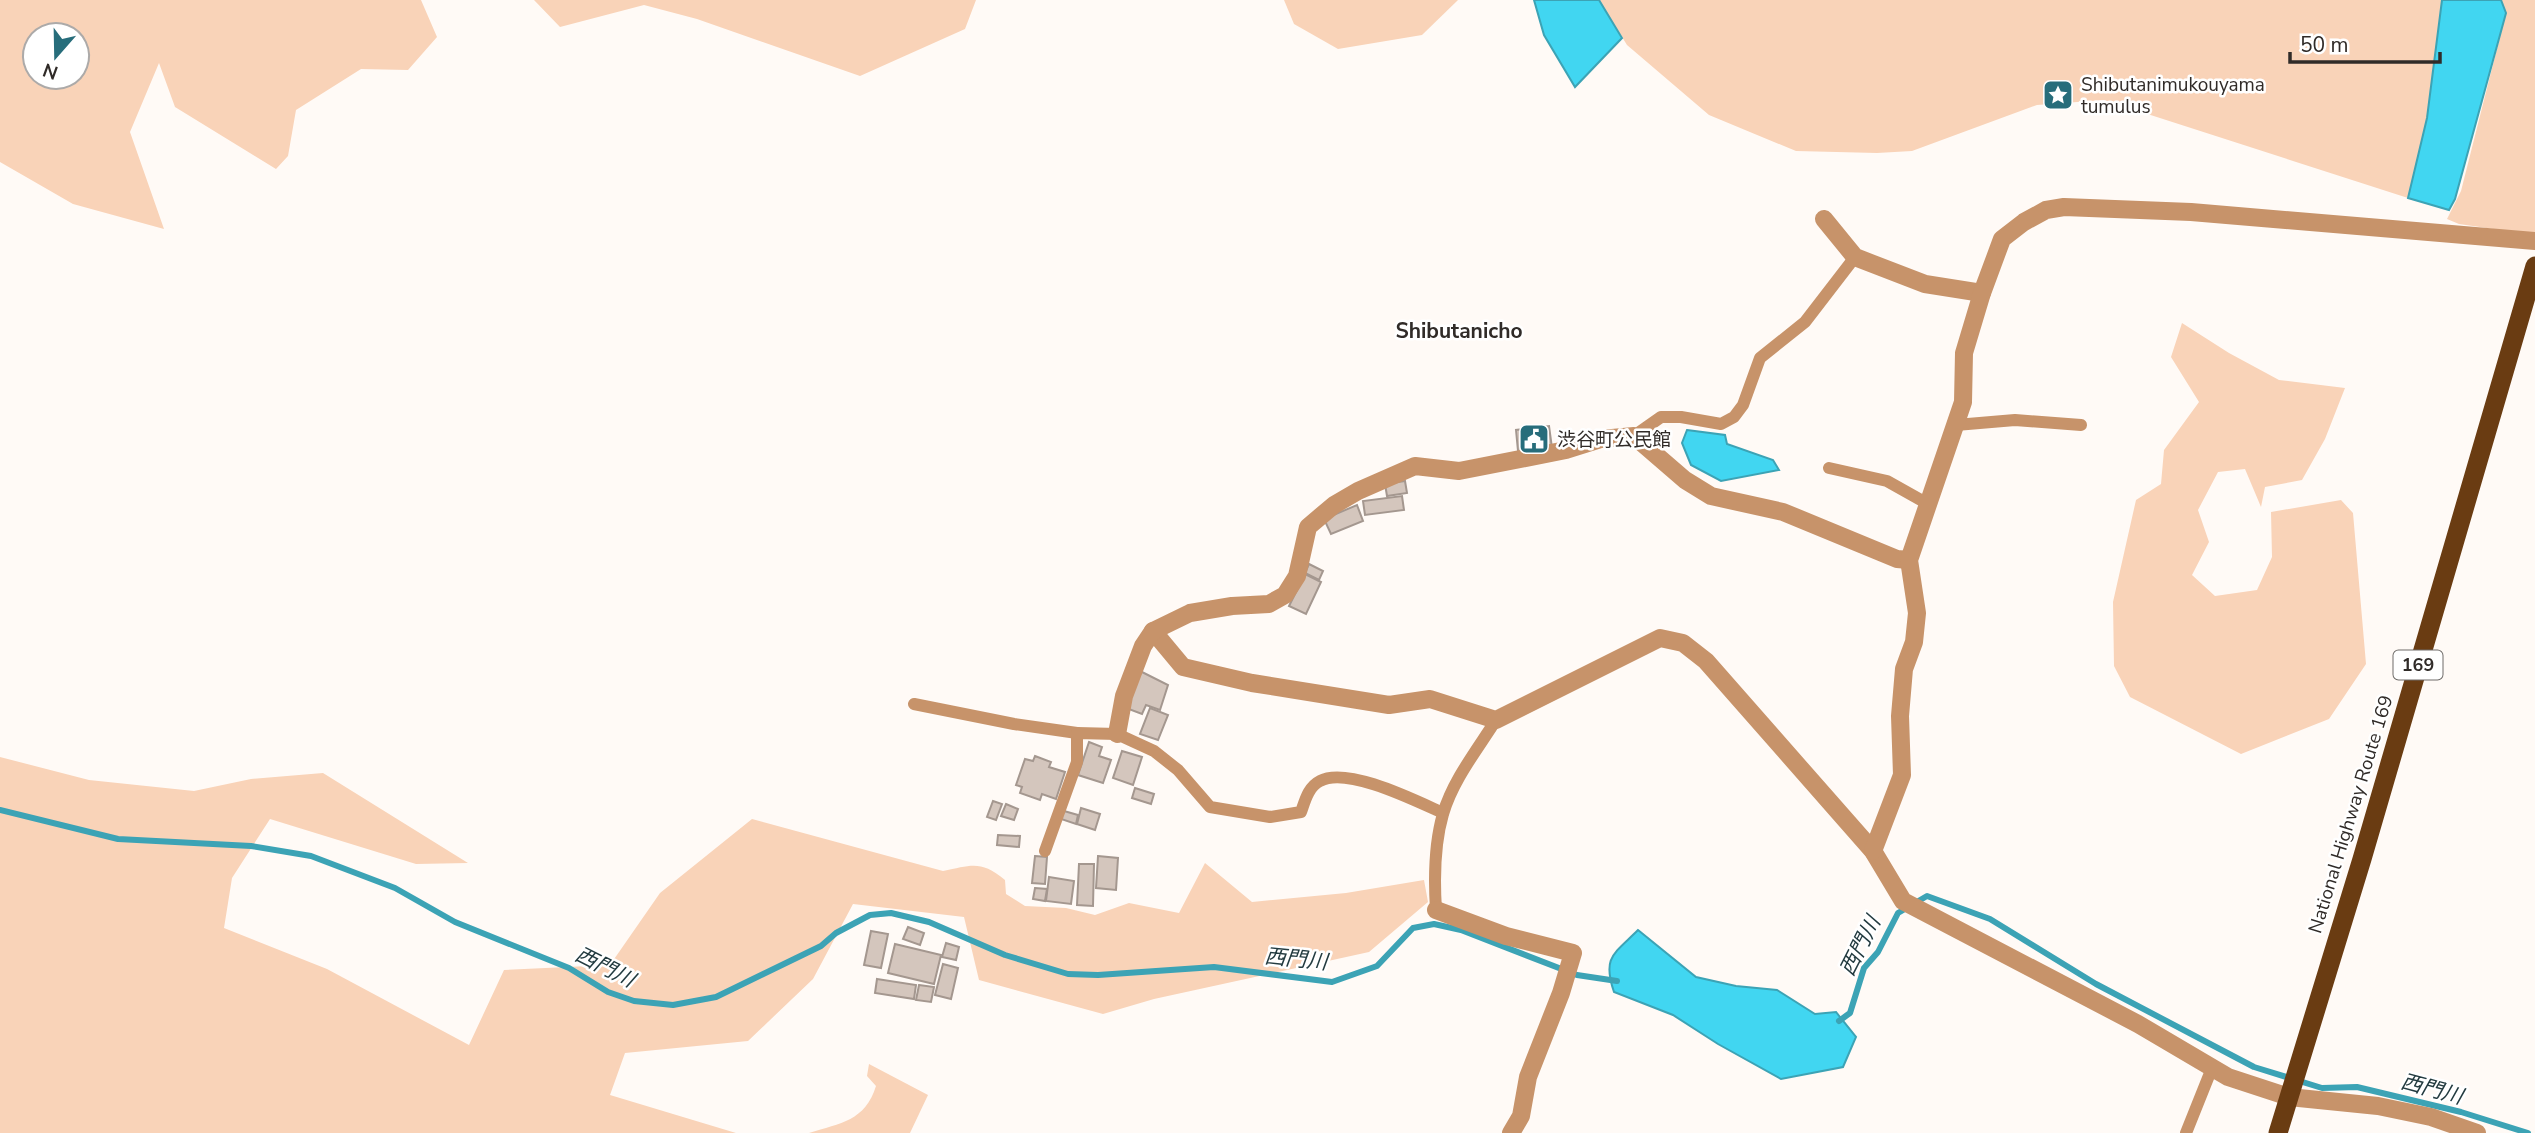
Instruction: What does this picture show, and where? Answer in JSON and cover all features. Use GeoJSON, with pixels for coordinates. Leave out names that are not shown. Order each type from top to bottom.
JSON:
{"type":"FeatureCollection","features":[{"type":"Feature","properties":{"kind":"highway","name":"National Highway Route 169"},"geometry":{"type":"LineString","coordinates":[[2278,1133],[2362,859],[2534,275]]}},
{"type":"Feature","properties":{"kind":"street"},"geometry":{"type":"LineString","coordinates":[[1872,851],[1902,775],[1900,716],[1904,669],[1914,642],[1917,613],[1909,561],[1963,402],[1964,353],[1982,293],[2003,239],[2024,222],[2046,210],[2064,208],[2191,212],[2535,241]]}},
{"type":"Feature","properties":{"kind":"street"},"geometry":{"type":"LineString","coordinates":[[1824,219],[1855,257],[1925,284],[1982,293]]}},
{"type":"Feature","properties":{"kind":"street"},"geometry":{"type":"LineString","coordinates":[[1117,734],[1124,696],[1143,646],[1153,631],[1190,613],[1232,606],[1269,604],[1285,595],[1297,576],[1308,527],[1334,505],[1415,466],[1459,471],[1566,450],[1601,439],[1634,436],[1685,480],[1711,496],[1783,512],[1897,559],[1909,561]]}},
{"type":"Feature","properties":{"kind":"street"},"geometry":{"type":"LineString","coordinates":[[1153,631],[1183,667],[1252,683],[1389,705],[1430,699],[1496,720],[1660,638],[1683,643],[1706,661],[1872,851],[1903,901],[2138,1024],[2228,1077],[2289,1097],[2378,1106],[2431,1117],[2454,1129],[2477,1133]]}},
{"type":"Feature","properties":{"kind":"street"},"geometry":{"type":"LineString","coordinates":[[1436,910],[1506,936],[1573,953],[1561,993],[1528,1077],[1521,1116],[1511,1133]]}},
{"type":"Feature","properties":{"kind":"lane"},"geometry":{"type":"LineString","coordinates":[[1634,436],[1661,417],[1681,416],[1721,424],[1734,417],[1743,405],[1760,358],[1805,322],[1855,257]]}},
{"type":"Feature","properties":{"kind":"lane"},"geometry":{"type":"LineString","coordinates":[[1956,425],[2015,420],[2081,425]]}},
{"type":"Feature","properties":{"kind":"lane"},"geometry":{"type":"LineString","coordinates":[[1829,468],[1887,481],[1928,505]]}},
{"type":"Feature","properties":{"kind":"lane"},"geometry":{"type":"LineString","coordinates":[[914,704],[1014,724],[1077,733],[1117,734],[1154,751],[1178,771],[1210,807],[1270,817],[1301,813],[1308,792],[1317,782],[1331,776],[1388,789],[1443,813]]}},
{"type":"Feature","properties":{"kind":"lane"},"geometry":{"type":"LineString","coordinates":[[1436,910],[1437,847],[1443,813],[1454,787],[1496,720]]}},
{"type":"Feature","properties":{"kind":"lane"},"geometry":{"type":"LineString","coordinates":[[1045,851],[1077,762],[1077,733]]}},
{"type":"Feature","properties":{"kind":"lane"},"geometry":{"type":"LineString","coordinates":[[2186,1133],[2211,1068]]}},
{"type":"Feature","properties":{"kind":"shaded area"},"geometry":{"type":"Polygon","coordinates":[[[0,0],[421,0],[437,37],[408,70],[361,69],[296,110],[288,156],[276,169],[175,107],[159,63],[130,132],[164,229],[73,204],[0,162],[0,0]]]}},
{"type":"Feature","properties":{"kind":"shaded area"},"geometry":{"type":"Polygon","coordinates":[[[534,0],[976,0],[965,29],[860,76],[697,19],[644,5],[560,27],[534,0]]]}},
{"type":"Feature","properties":{"kind":"shaded area"},"geometry":{"type":"Polygon","coordinates":[[[1284,0],[1458,0],[1422,35],[1338,49],[1294,24],[1284,0]]]}},
{"type":"Feature","properties":{"kind":"shaded area","name":"Shibutanimukouyama tumulus"},"geometry":{"type":"Polygon","coordinates":[[[1599,0],[2442,0],[2427,118],[2408,198],[2104,100],[2037,105],[1912,151],[1796,151],[1709,115],[1627,45],[1599,0]]]}},
{"type":"Feature","properties":{"kind":"shaded area"},"geometry":{"type":"Polygon","coordinates":[[[2501,0],[2535,0],[2535,235],[2459,224],[2447,219],[2461,191],[2506,13],[2501,0]]]}},
{"type":"Feature","properties":{"kind":"shaded area"},"geometry":{"type":"Polygon","coordinates":[[[2182,323],[2279,380],[2345,388],[2325,439],[2302,480],[2265,487],[2261,507],[2245,469],[2218,472],[2198,510],[2209,542],[2192,575],[2215,596],[2257,590],[2272,557],[2271,512],[2341,500],[2353,513],[2366,664],[2329,719],[2241,754],[2130,697],[2114,666],[2113,602],[2136,500],[2161,484],[2164,450],[2199,402],[2171,357],[2182,323]]]}},
{"type":"Feature","properties":{"kind":"shaded area"},"geometry":{"type":"Polygon","coordinates":[[[0,757],[89,780],[194,791],[251,779],[323,773],[468,863],[416,864],[270,819],[232,878],[224,928],[327,969],[469,1045],[504,970],[610,965],[660,893],[752,819],[943,871],[969,866],[982,867],[1005,880],[1006,894],[1025,906],[1066,908],[1095,915],[1129,903],[1179,913],[1205,863],[1252,902],[1346,893],[1424,880],[1428,902],[1369,952],[1154,999],[1103,1014],[979,980],[964,917],[853,904],[813,979],[748,1041],[625,1053],[610,1095],[736,1133],[0,1133],[0,757]]]}},
{"type":"Feature","properties":{"kind":"shaded area"},"geometry":{"type":"Polygon","coordinates":[[[869,1064],[928,1095],[910,1133],[809,1133],[850,1119],[865,1107],[876,1086],[867,1076],[869,1064]]]}},
{"type":"Feature","properties":{"kind":"water"},"geometry":{"type":"Polygon","coordinates":[[[1534,0],[1599,0],[1622,38],[1575,87],[1544,35],[1534,0]]]}},
{"type":"Feature","properties":{"kind":"water"},"geometry":{"type":"Polygon","coordinates":[[[2442,0],[2501,0],[2506,13],[2455,199],[2449,210],[2408,198],[2427,118],[2442,0]]]}},
{"type":"Feature","properties":{"kind":"water"},"geometry":{"type":"Polygon","coordinates":[[[1687,430],[1725,435],[1727,444],[1773,460],[1779,470],[1721,481],[1691,465],[1682,443],[1687,430]]]}},
{"type":"Feature","properties":{"kind":"water"},"geometry":{"type":"Polygon","coordinates":[[[1638,930],[1696,977],[1736,986],[1777,990],[1815,1014],[1836,1012],[1856,1037],[1843,1067],[1781,1079],[1673,1015],[1614,992],[1609,971],[1612,957],[1638,930]]]}},
{"type":"Feature","properties":{"kind":"building","name":"渋谷町公民館"},"geometry":{"type":"Polygon","coordinates":[[[1549,426],[1552,448],[1518,451],[1516,430],[1549,426]]]}},
{"type":"Feature","properties":{"kind":"building"},"geometry":{"type":"Polygon","coordinates":[[[1405,481],[1407,493],[1387,496],[1385,484],[1405,481]]]}},
{"type":"Feature","properties":{"kind":"building"},"geometry":{"type":"Polygon","coordinates":[[[1402,496],[1404,510],[1365,515],[1363,501],[1402,496]]]}},
{"type":"Feature","properties":{"kind":"building"},"geometry":{"type":"Polygon","coordinates":[[[1357,505],[1363,521],[1331,534],[1324,519],[1357,505]]]}},
{"type":"Feature","properties":{"kind":"building"},"geometry":{"type":"Polygon","coordinates":[[[1309,564],[1323,571],[1319,580],[1305,573],[1309,564]]]}},
{"type":"Feature","properties":{"kind":"building"},"geometry":{"type":"Polygon","coordinates":[[[1305,574],[1321,582],[1306,614],[1289,606],[1305,574]]]}},
{"type":"Feature","properties":{"kind":"building"},"geometry":{"type":"Polygon","coordinates":[[[1140,671],[1168,685],[1160,710],[1146,705],[1142,714],[1126,708],[1140,671]]]}},
{"type":"Feature","properties":{"kind":"building"},"geometry":{"type":"Polygon","coordinates":[[[1150,708],[1168,715],[1158,740],[1140,734],[1150,708]]]}},
{"type":"Feature","properties":{"kind":"building"},"geometry":{"type":"Polygon","coordinates":[[[1089,742],[1102,747],[1099,756],[1111,760],[1103,783],[1078,775],[1089,742]]]}},
{"type":"Feature","properties":{"kind":"building"},"geometry":{"type":"Polygon","coordinates":[[[1122,751],[1142,757],[1133,785],[1113,778],[1122,751]]]}},
{"type":"Feature","properties":{"kind":"building"},"geometry":{"type":"Polygon","coordinates":[[[1035,756],[1051,762],[1049,767],[1065,772],[1056,799],[1042,794],[1040,800],[1020,793],[1022,787],[1016,785],[1025,759],[1033,761],[1035,756]]]}},
{"type":"Feature","properties":{"kind":"building"},"geometry":{"type":"Polygon","coordinates":[[[1135,788],[1154,794],[1151,804],[1132,798],[1135,788]]]}},
{"type":"Feature","properties":{"kind":"building"},"geometry":{"type":"Polygon","coordinates":[[[993,801],[1002,804],[996,820],[987,817],[993,801]]]}},
{"type":"Feature","properties":{"kind":"building"},"geometry":{"type":"Polygon","coordinates":[[[1006,804],[1018,809],[1014,820],[1001,816],[1006,804]]]}},
{"type":"Feature","properties":{"kind":"building"},"geometry":{"type":"Polygon","coordinates":[[[1081,808],[1100,814],[1095,830],[1077,824],[1081,808]]]}},
{"type":"Feature","properties":{"kind":"building"},"geometry":{"type":"Polygon","coordinates":[[[1064,811],[1078,815],[1076,824],[1061,819],[1064,811]]]}},
{"type":"Feature","properties":{"kind":"building"},"geometry":{"type":"Polygon","coordinates":[[[998,835],[1020,836],[1019,847],[997,845],[998,835]]]}},
{"type":"Feature","properties":{"kind":"building"},"geometry":{"type":"Polygon","coordinates":[[[1035,856],[1047,857],[1045,884],[1032,883],[1035,856]]]}},
{"type":"Feature","properties":{"kind":"building"},"geometry":{"type":"Polygon","coordinates":[[[1098,856],[1118,858],[1116,890],[1096,888],[1098,856]]]}},
{"type":"Feature","properties":{"kind":"building"},"geometry":{"type":"Polygon","coordinates":[[[1079,864],[1094,864],[1093,906],[1077,905],[1079,864]]]}},
{"type":"Feature","properties":{"kind":"building"},"geometry":{"type":"Polygon","coordinates":[[[1049,877],[1074,881],[1071,904],[1046,901],[1049,877]]]}},
{"type":"Feature","properties":{"kind":"building"},"geometry":{"type":"Polygon","coordinates":[[[1035,888],[1047,889],[1045,901],[1033,899],[1035,888]]]}},
{"type":"Feature","properties":{"kind":"building"},"geometry":{"type":"Polygon","coordinates":[[[908,927],[924,933],[920,945],[903,939],[908,927]]]}},
{"type":"Feature","properties":{"kind":"building"},"geometry":{"type":"Polygon","coordinates":[[[871,931],[888,934],[881,968],[864,965],[871,931]]]}},
{"type":"Feature","properties":{"kind":"building"},"geometry":{"type":"Polygon","coordinates":[[[946,943],[959,947],[956,960],[942,957],[946,943]]]}},
{"type":"Feature","properties":{"kind":"building"},"geometry":{"type":"Polygon","coordinates":[[[895,944],[941,955],[934,984],[888,973],[895,944]]]}},
{"type":"Feature","properties":{"kind":"building"},"geometry":{"type":"Polygon","coordinates":[[[943,964],[958,968],[951,999],[935,995],[943,964]]]}},
{"type":"Feature","properties":{"kind":"building"},"geometry":{"type":"Polygon","coordinates":[[[877,979],[916,985],[914,999],[875,993],[877,979]]]}},
{"type":"Feature","properties":{"kind":"building"},"geometry":{"type":"Polygon","coordinates":[[[919,985],[934,987],[931,1002],[916,1000],[919,985]]]}},
{"type":"Feature","properties":{"kind":"waterway","name":"西門川"},"geometry":{"type":"LineString","coordinates":[[0,810],[118,839],[251,846],[311,856],[395,888],[455,922],[569,968],[608,992],[634,1001],[673,1005],[716,997],[821,946],[836,933],[870,915],[891,913],[929,922],[1005,955],[1068,974],[1098,975],[1214,967],[1332,982],[1377,966],[1413,928],[1434,924],[1461,930],[1577,975],[1617,981]]}},
{"type":"Feature","properties":{"kind":"waterway","name":"西門川"},"geometry":{"type":"LineString","coordinates":[[1839,1021],[1850,1013],[1864,968],[1878,952],[1898,913],[1927,896],[1990,919],[2096,984],[2254,1067],[2322,1088],[2357,1087],[2461,1112],[2528,1133]]}},
{"type":"Feature","properties":{"kind":"place","name":"Shibutanimukouyama tumulus"},"geometry":{"type":"Point","coordinates":[2058,95]}},
{"type":"Feature","properties":{"kind":"place","name":"渋谷町公民館"},"geometry":{"type":"Point","coordinates":[1534,439]}},
{"type":"Feature","properties":{"kind":"district","name":"Shibutanicho"},"geometry":{"type":"Point","coordinates":[1459,331]}}]}
